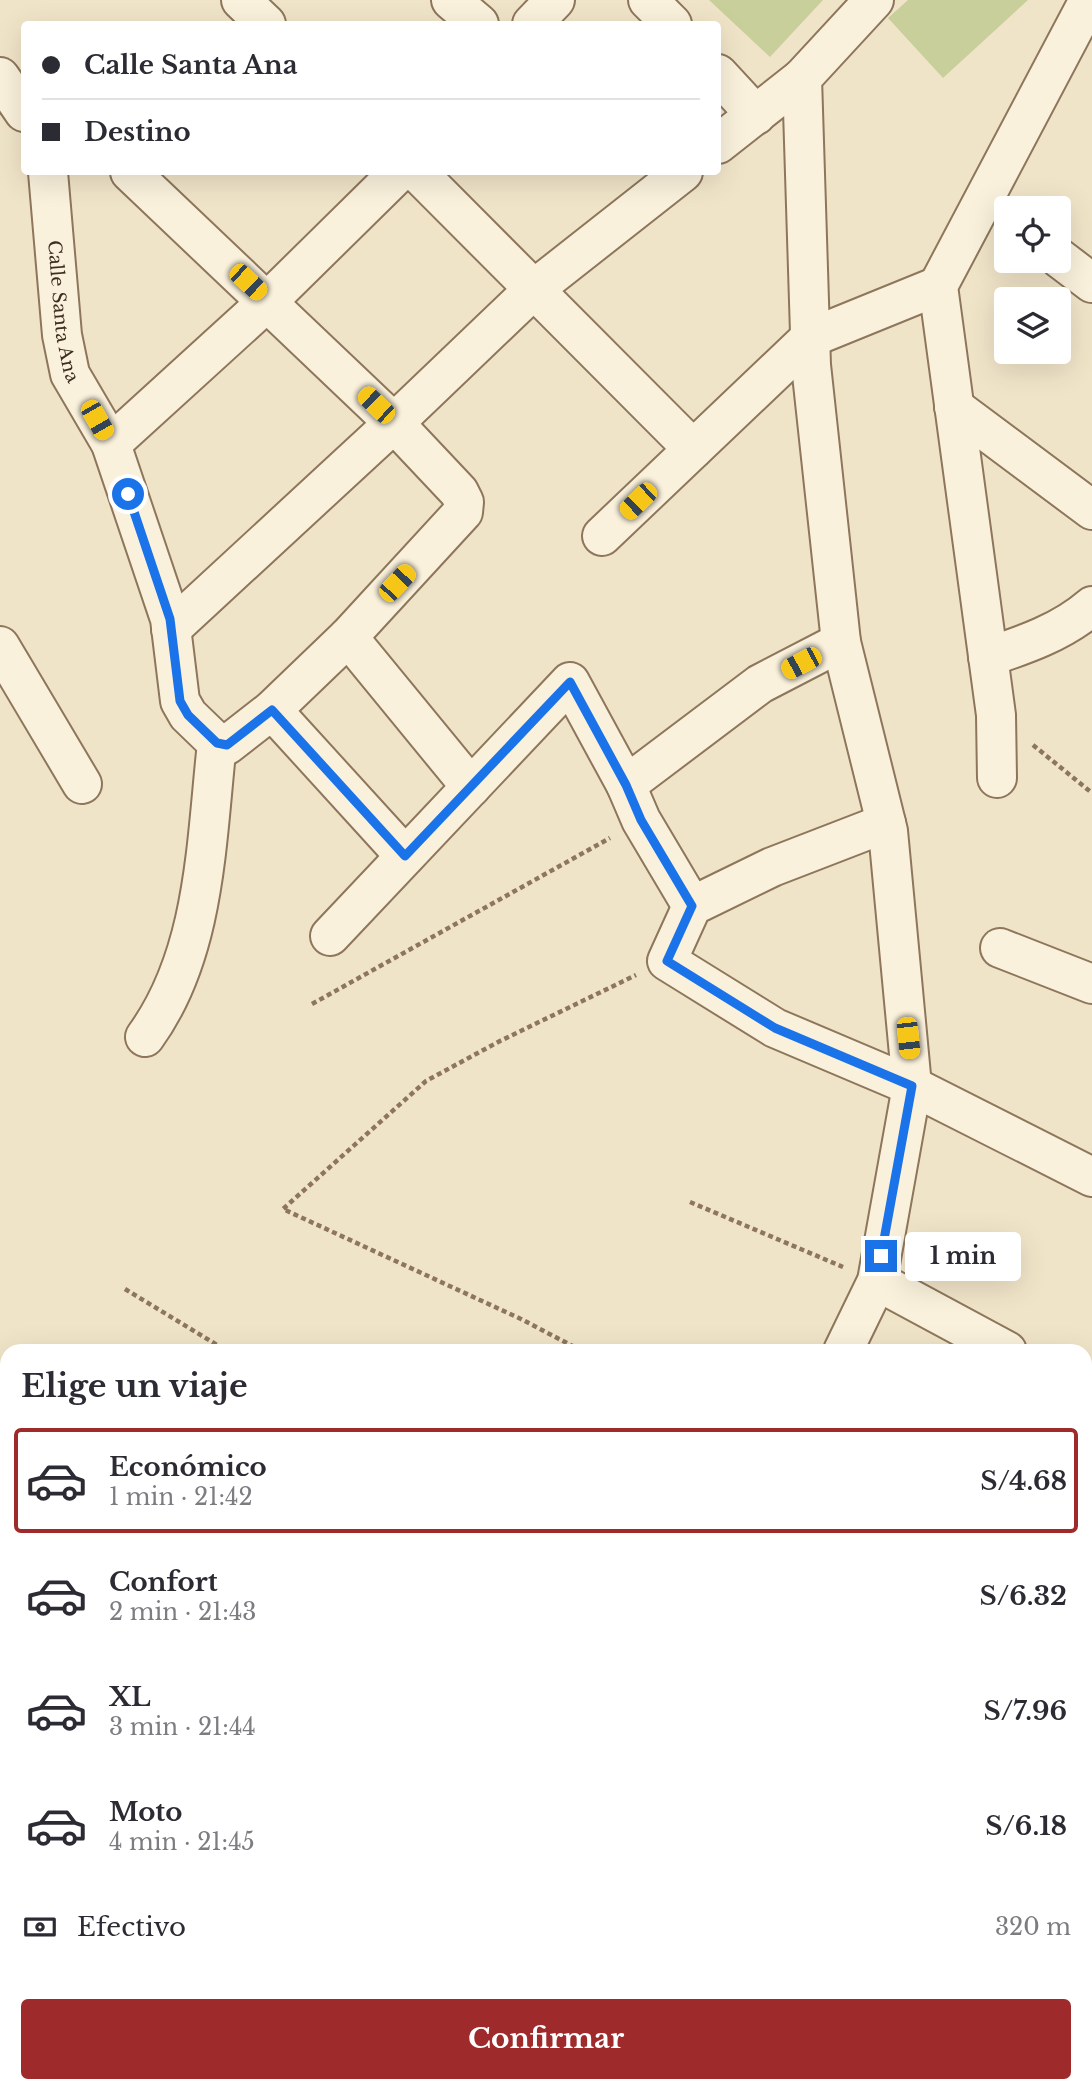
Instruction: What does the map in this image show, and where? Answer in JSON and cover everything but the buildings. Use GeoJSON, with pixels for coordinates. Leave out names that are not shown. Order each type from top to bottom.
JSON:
{"type":"FeatureCollection","features":[{"type":"Feature","properties":{"kind":"street"},"geometry":{"type":"LineString","coordinates":[[451,0],[476,21]]}},
{"type":"Feature","properties":{"kind":"street"},"geometry":{"type":"LineString","coordinates":[[535,21],[555,0]]}},
{"type":"Feature","properties":{"kind":"street"},"geometry":{"type":"LineString","coordinates":[[648,0],[669,21]]}},
{"type":"Feature","properties":{"kind":"street"},"geometry":{"type":"LineString","coordinates":[[721,142],[802,78],[874,0]]}},
{"type":"Feature","properties":{"kind":"street"},"geometry":{"type":"LineString","coordinates":[[1001,196],[1089,0]]}},
{"type":"Feature","properties":{"kind":"street"},"geometry":{"type":"LineString","coordinates":[[0,77],[21,108]]}},
{"type":"Feature","properties":{"kind":"street"},"geometry":{"type":"LineString","coordinates":[[721,77],[755,115]]}},
{"type":"Feature","properties":{"kind":"street"},"geometry":{"type":"LineString","coordinates":[[802,78],[811,365],[841,642],[886,822],[912,1086],[877,1281],[846,1344]]}},
{"type":"Feature","properties":{"kind":"street","name":"Calle Santa Ana"},"geometry":{"type":"LineString","coordinates":[[48,175],[70,374],[111,444],[170,619],[180,701],[188,715],[217,743]]}},
{"type":"Feature","properties":{"kind":"street"},"geometry":{"type":"LineString","coordinates":[[133,175],[394,423],[459,492],[464,502],[463,512],[348,637],[272,710],[234,741],[227,745],[217,743],[201,893],[182,964],[161,1015],[145,1037]]}},
{"type":"Feature","properties":{"kind":"street"},"geometry":{"type":"LineString","coordinates":[[111,444],[268,301],[396,175]]}},
{"type":"Feature","properties":{"kind":"street"},"geometry":{"type":"LineString","coordinates":[[420,175],[694,449]]}},
{"type":"Feature","properties":{"kind":"street"},"geometry":{"type":"LineString","coordinates":[[171,629],[533,290],[679,175]]}},
{"type":"Feature","properties":{"kind":"street"},"geometry":{"type":"LineString","coordinates":[[601,536],[810,338],[939,286],[994,211]]}},
{"type":"Feature","properties":{"kind":"street"},"geometry":{"type":"LineString","coordinates":[[1071,267],[1092,283]]}},
{"type":"Feature","properties":{"kind":"street"},"geometry":{"type":"LineString","coordinates":[[939,286],[996,715],[997,778]]}},
{"type":"Feature","properties":{"kind":"street"},"geometry":{"type":"LineString","coordinates":[[954,407],[1092,510]]}},
{"type":"Feature","properties":{"kind":"street"},"geometry":{"type":"LineString","coordinates":[[988,657],[1032,642],[1080,617],[1092,606]]}},
{"type":"Feature","properties":{"kind":"street"},"geometry":{"type":"LineString","coordinates":[[348,637],[471,787]]}},
{"type":"Feature","properties":{"kind":"street"},"geometry":{"type":"LineString","coordinates":[[626,785],[761,684],[841,642]]}},
{"type":"Feature","properties":{"kind":"street"},"geometry":{"type":"LineString","coordinates":[[0,646],[82,784]]}},
{"type":"Feature","properties":{"kind":"street"},"geometry":{"type":"LineString","coordinates":[[330,936],[570,682],[626,785],[641,820],[692,906]]}},
{"type":"Feature","properties":{"kind":"street"},"geometry":{"type":"LineString","coordinates":[[272,710],[405,856]]}},
{"type":"Feature","properties":{"kind":"street"},"geometry":{"type":"LineString","coordinates":[[886,822],[772,867],[692,906],[667,961],[775,1028],[912,1086],[1092,1177]]}},
{"type":"Feature","properties":{"kind":"street"},"geometry":{"type":"LineString","coordinates":[[999,948],[1092,985]]}},
{"type":"Feature","properties":{"kind":"street"},"geometry":{"type":"LineString","coordinates":[[877,1281],[994,1344]]}},
{"type":"Feature","properties":{"kind":"path"},"geometry":{"type":"LineString","coordinates":[[996,715],[1092,793]]}},
{"type":"Feature","properties":{"kind":"path"},"geometry":{"type":"LineString","coordinates":[[312,1004],[641,820]]}},
{"type":"Feature","properties":{"kind":"path"},"geometry":{"type":"LineString","coordinates":[[569,1344],[509,1313],[283,1209],[426,1081],[500,1041],[667,961]]}},
{"type":"Feature","properties":{"kind":"path"},"geometry":{"type":"LineString","coordinates":[[690,1202],[840,1266]]}},
{"type":"Feature","properties":{"kind":"path"},"geometry":{"type":"LineString","coordinates":[[125,1289],[215,1344]]}},
{"type":"Feature","properties":{"kind":"green space"},"geometry":{"type":"Polygon","coordinates":[[[709,0],[823,0],[770,57],[709,0]]]}},
{"type":"Feature","properties":{"kind":"green space"},"geometry":{"type":"Polygon","coordinates":[[[908,0],[1028,0],[943,78],[888,18],[908,0]]]}},
{"type":"Feature","properties":{"kind":"route"},"geometry":{"type":"LineString","coordinates":[[128,494],[170,619],[180,701],[188,715],[217,743],[227,745],[272,710],[405,856],[570,682],[626,785],[641,820],[692,906],[667,961],[775,1028],[912,1086],[881,1256]]}}]}
